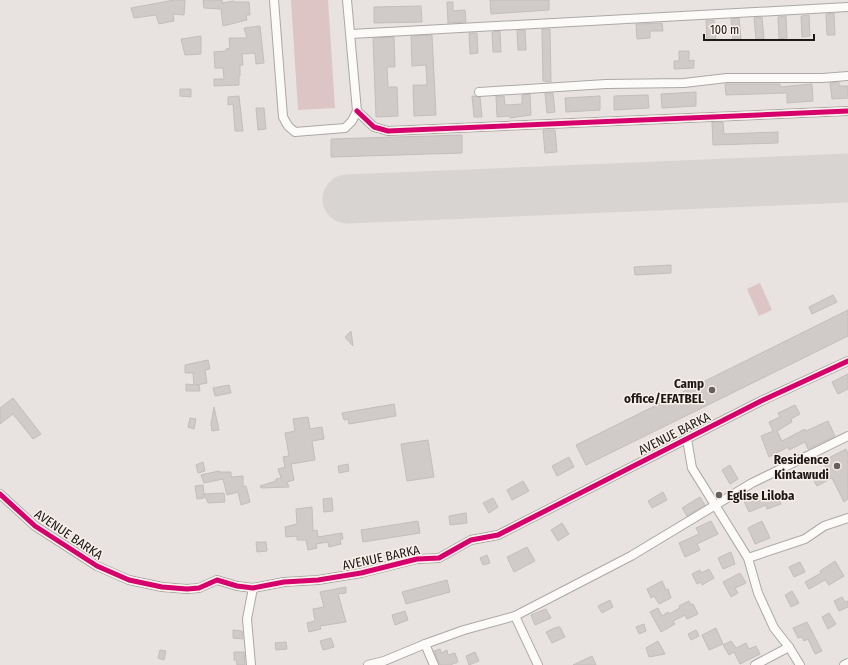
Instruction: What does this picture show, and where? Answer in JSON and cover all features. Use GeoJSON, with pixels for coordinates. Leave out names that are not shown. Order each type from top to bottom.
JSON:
{"type":"FeatureCollection","features":[{"type":"Feature","properties":{"kind":"street"},"geometry":{"type":"LineString","coordinates":[[274,0],[283,118],[288,126],[295,132],[345,128],[352,121],[357,111],[351,34],[346,0]]}},
{"type":"Feature","properties":{"kind":"street"},"geometry":{"type":"LineString","coordinates":[[351,34],[848,7]]}},
{"type":"Feature","properties":{"kind":"street"},"geometry":{"type":"LineString","coordinates":[[479,92],[606,84],[684,83],[727,78],[822,78],[848,76]]}},
{"type":"Feature","properties":{"kind":"street"},"geometry":{"type":"LineString","coordinates":[[357,111],[374,127],[388,131],[397,131],[848,110]]}},
{"type":"Feature","properties":{"kind":"street","name":"AVENUE BARKA"},"geometry":{"type":"LineString","coordinates":[[0,494],[35,526],[85,559],[113,574],[147,584],[177,588],[199,588],[217,580],[237,586],[253,588],[284,582],[318,580],[361,573],[417,559],[444,556],[471,540],[498,535],[798,383],[848,361]]}},
{"type":"Feature","properties":{"kind":"street"},"geometry":{"type":"LineString","coordinates":[[368,665],[384,661],[425,644],[515,616],[632,556],[752,483],[848,436]]}},
{"type":"Feature","properties":{"kind":"street"},"geometry":{"type":"LineString","coordinates":[[687,439],[692,468],[716,504],[748,558],[758,593],[774,628],[789,647],[800,665]]}},
{"type":"Feature","properties":{"kind":"street"},"geometry":{"type":"LineString","coordinates":[[748,558],[806,539],[824,526],[848,518]]}},
{"type":"Feature","properties":{"kind":"street"},"geometry":{"type":"LineString","coordinates":[[251,665],[248,619],[253,588]]}},
{"type":"Feature","properties":{"kind":"street"},"geometry":{"type":"LineString","coordinates":[[515,616],[538,665]]}},
{"type":"Feature","properties":{"kind":"street"},"geometry":{"type":"LineString","coordinates":[[425,644],[434,665]]}},
{"type":"Feature","properties":{"kind":"street"},"geometry":{"type":"LineString","coordinates":[[755,665],[789,647]]}},
{"type":"Feature","properties":{"kind":"street"},"geometry":{"type":"LineString","coordinates":[[844,665],[848,663]]}},
{"type":"Feature","properties":{"kind":"shaded area"},"geometry":{"type":"Polygon","coordinates":[[[291,0],[328,0],[335,108],[298,110],[291,0]]]}},
{"type":"Feature","properties":{"kind":"shaded area"},"geometry":{"type":"Polygon","coordinates":[[[760,283],[772,310],[759,316],[747,289],[760,283]]]}},
{"type":"Feature","properties":{"kind":"building"},"geometry":{"type":"Polygon","coordinates":[[[174,0],[185,0],[184,15],[173,14],[174,21],[159,24],[156,15],[134,18],[131,8],[174,0]]]}},
{"type":"Feature","properties":{"kind":"building"},"geometry":{"type":"Polygon","coordinates":[[[203,0],[222,0],[222,3],[234,1],[249,2],[250,15],[246,15],[247,20],[223,26],[221,9],[204,8],[203,0]]]}},
{"type":"Feature","properties":{"kind":"building"},"geometry":{"type":"Polygon","coordinates":[[[490,0],[549,0],[549,10],[491,14],[490,0]]]}},
{"type":"Feature","properties":{"kind":"building"},"geometry":{"type":"Polygon","coordinates":[[[447,2],[453,2],[453,11],[465,10],[466,22],[448,23],[447,2]]]}},
{"type":"Feature","properties":{"kind":"building"},"geometry":{"type":"Polygon","coordinates":[[[421,6],[422,22],[374,23],[374,7],[421,6]]]}},
{"type":"Feature","properties":{"kind":"building"},"geometry":{"type":"Polygon","coordinates":[[[834,13],[835,35],[827,35],[826,14],[834,13]]]}},
{"type":"Feature","properties":{"kind":"building"},"geometry":{"type":"Polygon","coordinates":[[[809,15],[810,36],[802,37],[801,16],[809,15]]]}},
{"type":"Feature","properties":{"kind":"building"},"geometry":{"type":"Polygon","coordinates":[[[786,16],[787,38],[779,39],[778,17],[786,16]]]}},
{"type":"Feature","properties":{"kind":"building"},"geometry":{"type":"Polygon","coordinates":[[[762,17],[764,39],[756,39],[754,18],[762,17]]]}},
{"type":"Feature","properties":{"kind":"building"},"geometry":{"type":"Polygon","coordinates":[[[739,18],[741,39],[733,40],[731,19],[739,18]]]}},
{"type":"Feature","properties":{"kind":"building"},"geometry":{"type":"Polygon","coordinates":[[[706,20],[714,20],[716,40],[707,41],[706,20]]]}},
{"type":"Feature","properties":{"kind":"building"},"geometry":{"type":"Polygon","coordinates":[[[662,23],[663,31],[650,31],[650,38],[637,39],[636,24],[662,23]]]}},
{"type":"Feature","properties":{"kind":"building"},"geometry":{"type":"Polygon","coordinates":[[[260,26],[264,63],[256,64],[255,53],[242,54],[243,65],[240,65],[239,85],[214,86],[214,79],[224,79],[223,68],[215,68],[214,52],[226,51],[226,49],[230,48],[229,38],[247,38],[244,28],[260,26]]]}},
{"type":"Feature","properties":{"kind":"building"},"geometry":{"type":"Polygon","coordinates":[[[542,29],[550,29],[551,82],[543,81],[542,29]]]}},
{"type":"Feature","properties":{"kind":"building"},"geometry":{"type":"Polygon","coordinates":[[[517,30],[525,30],[526,50],[518,50],[517,30]]]}},
{"type":"Feature","properties":{"kind":"building"},"geometry":{"type":"Polygon","coordinates":[[[500,31],[501,52],[493,52],[492,32],[500,31]]]}},
{"type":"Feature","properties":{"kind":"building"},"geometry":{"type":"Polygon","coordinates":[[[469,33],[477,33],[478,53],[470,54],[469,33]]]}},
{"type":"Feature","properties":{"kind":"building"},"geometry":{"type":"Polygon","coordinates":[[[432,35],[436,115],[414,116],[413,85],[427,85],[426,65],[412,66],[411,36],[432,35]]]}},
{"type":"Feature","properties":{"kind":"building"},"geometry":{"type":"Polygon","coordinates":[[[201,36],[201,54],[185,55],[181,39],[201,36]]]}},
{"type":"Feature","properties":{"kind":"building"},"geometry":{"type":"Polygon","coordinates":[[[394,37],[395,67],[387,67],[388,87],[397,87],[398,116],[376,117],[373,38],[394,37]]]}},
{"type":"Feature","properties":{"kind":"building"},"geometry":{"type":"Polygon","coordinates":[[[679,51],[689,51],[689,61],[694,60],[694,68],[674,69],[674,61],[679,61],[679,51]]]}},
{"type":"Feature","properties":{"kind":"building"},"geometry":{"type":"Polygon","coordinates":[[[839,82],[839,86],[848,86],[848,98],[832,99],[830,83],[839,82]]]}},
{"type":"Feature","properties":{"kind":"building"},"geometry":{"type":"Polygon","coordinates":[[[725,84],[780,84],[780,87],[812,84],[813,101],[787,103],[787,93],[726,95],[725,84]]]}},
{"type":"Feature","properties":{"kind":"building"},"geometry":{"type":"Polygon","coordinates":[[[180,89],[191,89],[191,97],[180,96],[180,89]]]}},
{"type":"Feature","properties":{"kind":"building"},"geometry":{"type":"Polygon","coordinates":[[[696,92],[696,106],[662,108],[661,94],[696,92]]]}},
{"type":"Feature","properties":{"kind":"building"},"geometry":{"type":"Polygon","coordinates":[[[545,93],[553,93],[555,112],[547,113],[545,93]]]}},
{"type":"Feature","properties":{"kind":"building"},"geometry":{"type":"Polygon","coordinates":[[[530,94],[531,115],[510,118],[510,116],[497,117],[496,96],[504,96],[505,105],[522,104],[522,95],[530,94]]]}},
{"type":"Feature","properties":{"kind":"building"},"geometry":{"type":"Polygon","coordinates":[[[648,95],[649,108],[614,110],[614,96],[648,95]]]}},
{"type":"Feature","properties":{"kind":"building"},"geometry":{"type":"Polygon","coordinates":[[[239,96],[243,131],[235,131],[233,104],[228,105],[228,97],[239,96]]]}},
{"type":"Feature","properties":{"kind":"building"},"geometry":{"type":"Polygon","coordinates":[[[472,96],[480,97],[482,117],[474,117],[472,96]]]}},
{"type":"Feature","properties":{"kind":"building"},"geometry":{"type":"Polygon","coordinates":[[[600,96],[600,110],[566,112],[565,98],[600,96]]]}},
{"type":"Feature","properties":{"kind":"building"},"geometry":{"type":"Polygon","coordinates":[[[256,108],[264,108],[266,129],[258,130],[256,108]]]}},
{"type":"Feature","properties":{"kind":"building"},"geometry":{"type":"Polygon","coordinates":[[[712,122],[723,122],[724,134],[778,132],[778,143],[713,145],[712,122]]]}},
{"type":"Feature","properties":{"kind":"building"},"geometry":{"type":"Polygon","coordinates":[[[543,130],[555,130],[557,152],[545,153],[543,130]]]}},
{"type":"Feature","properties":{"kind":"building"},"geometry":{"type":"Polygon","coordinates":[[[462,135],[462,153],[331,157],[331,139],[462,135]]]}},
{"type":"Feature","properties":{"kind":"building"},"geometry":{"type":"Polygon","coordinates":[[[671,265],[671,273],[635,275],[634,267],[671,265]]]}},
{"type":"Feature","properties":{"kind":"building"},"geometry":{"type":"Polygon","coordinates":[[[833,295],[837,302],[812,314],[809,307],[833,295]]]}},
{"type":"Feature","properties":{"kind":"building","name":"Camp office/EFATBEL"},"geometry":{"type":"Polygon","coordinates":[[[848,310],[848,336],[586,465],[576,445],[848,310]]]}},
{"type":"Feature","properties":{"kind":"building"},"geometry":{"type":"Polygon","coordinates":[[[351,331],[353,346],[345,337],[351,331]]]}},
{"type":"Feature","properties":{"kind":"building"},"geometry":{"type":"Polygon","coordinates":[[[208,360],[210,369],[205,370],[207,383],[196,385],[199,385],[200,391],[186,391],[186,384],[194,385],[193,373],[185,373],[185,365],[208,360]]]}},
{"type":"Feature","properties":{"kind":"building"},"geometry":{"type":"Polygon","coordinates":[[[848,374],[848,389],[838,394],[832,382],[848,374]]]}},
{"type":"Feature","properties":{"kind":"building"},"geometry":{"type":"Polygon","coordinates":[[[229,385],[231,393],[215,396],[213,388],[229,385]]]}},
{"type":"Feature","properties":{"kind":"building"},"geometry":{"type":"Polygon","coordinates":[[[13,398],[41,434],[33,439],[13,414],[0,424],[0,408],[13,398]]]}},
{"type":"Feature","properties":{"kind":"building"},"geometry":{"type":"Polygon","coordinates":[[[394,404],[396,416],[349,424],[348,419],[344,420],[342,413],[394,404]]]}},
{"type":"Feature","properties":{"kind":"building"},"geometry":{"type":"Polygon","coordinates":[[[795,405],[800,414],[791,419],[792,422],[777,431],[782,441],[805,429],[806,431],[828,421],[835,436],[808,449],[805,442],[789,450],[788,447],[769,457],[761,436],[773,431],[769,422],[780,417],[778,413],[795,405]]]}},
{"type":"Feature","properties":{"kind":"building"},"geometry":{"type":"Polygon","coordinates":[[[214,407],[219,430],[212,431],[211,424],[214,407]]]}},
{"type":"Feature","properties":{"kind":"building"},"geometry":{"type":"Polygon","coordinates":[[[308,417],[310,429],[322,427],[324,439],[312,441],[315,460],[291,464],[294,480],[287,482],[289,487],[261,488],[260,486],[281,478],[278,469],[285,467],[283,457],[289,456],[285,433],[295,431],[293,419],[308,417]]]}},
{"type":"Feature","properties":{"kind":"building"},"geometry":{"type":"Polygon","coordinates":[[[190,418],[196,419],[194,429],[188,427],[190,418]]]}},
{"type":"Feature","properties":{"kind":"building"},"geometry":{"type":"Polygon","coordinates":[[[428,440],[434,477],[407,481],[401,444],[428,440]]]}},
{"type":"Feature","properties":{"kind":"building"},"geometry":{"type":"Polygon","coordinates":[[[846,449],[848,453],[848,499],[844,502],[832,478],[817,486],[813,479],[828,471],[823,461],[846,449]]]}},
{"type":"Feature","properties":{"kind":"building"},"geometry":{"type":"Polygon","coordinates":[[[569,457],[574,467],[557,476],[552,466],[569,457]]]}},
{"type":"Feature","properties":{"kind":"building"},"geometry":{"type":"Polygon","coordinates":[[[203,462],[205,471],[198,473],[196,465],[203,462]]]}},
{"type":"Feature","properties":{"kind":"building"},"geometry":{"type":"Polygon","coordinates":[[[348,464],[349,471],[339,473],[338,466],[348,464]]]}},
{"type":"Feature","properties":{"kind":"building"},"geometry":{"type":"Polygon","coordinates":[[[730,465],[738,479],[730,484],[722,470],[730,465]]]}},
{"type":"Feature","properties":{"kind":"building"},"geometry":{"type":"Polygon","coordinates":[[[219,471],[231,472],[231,477],[243,476],[243,487],[246,486],[250,502],[241,505],[238,492],[227,495],[223,479],[204,483],[201,475],[219,471]]]}},
{"type":"Feature","properties":{"kind":"building"},"geometry":{"type":"Polygon","coordinates":[[[523,481],[529,491],[512,500],[507,490],[523,481]]]}},
{"type":"Feature","properties":{"kind":"building"},"geometry":{"type":"Polygon","coordinates":[[[203,485],[204,498],[197,499],[195,486],[203,485]]]}},
{"type":"Feature","properties":{"kind":"building"},"geometry":{"type":"Polygon","coordinates":[[[663,492],[667,500],[652,508],[648,501],[663,492]]]}},
{"type":"Feature","properties":{"kind":"building"},"geometry":{"type":"Polygon","coordinates":[[[224,493],[225,502],[208,503],[204,494],[224,493]]]}},
{"type":"Feature","properties":{"kind":"building"},"geometry":{"type":"Polygon","coordinates":[[[777,494],[781,504],[767,509],[766,505],[749,512],[743,499],[752,495],[755,502],[777,494]]]}},
{"type":"Feature","properties":{"kind":"building"},"geometry":{"type":"Polygon","coordinates":[[[700,497],[705,505],[687,516],[682,508],[700,497]]]}},
{"type":"Feature","properties":{"kind":"building"},"geometry":{"type":"Polygon","coordinates":[[[332,498],[333,511],[324,512],[323,499],[332,498]]]}},
{"type":"Feature","properties":{"kind":"building"},"geometry":{"type":"Polygon","coordinates":[[[493,498],[498,507],[489,513],[483,503],[493,498]]]}},
{"type":"Feature","properties":{"kind":"building"},"geometry":{"type":"Polygon","coordinates":[[[312,507],[313,531],[317,530],[318,537],[342,533],[343,539],[340,539],[341,544],[329,547],[328,542],[316,544],[317,548],[308,550],[306,540],[297,540],[297,536],[286,537],[285,527],[297,524],[296,509],[312,507]]]}},
{"type":"Feature","properties":{"kind":"building"},"geometry":{"type":"Polygon","coordinates":[[[466,513],[467,523],[450,525],[449,516],[466,513]]]}},
{"type":"Feature","properties":{"kind":"building"},"geometry":{"type":"Polygon","coordinates":[[[418,521],[420,533],[363,542],[361,530],[418,521]]]}},
{"type":"Feature","properties":{"kind":"building"},"geometry":{"type":"Polygon","coordinates":[[[711,521],[718,534],[697,544],[700,550],[685,557],[679,543],[699,534],[696,528],[711,521]]]}},
{"type":"Feature","properties":{"kind":"building"},"geometry":{"type":"Polygon","coordinates":[[[762,521],[770,538],[755,544],[748,528],[762,521]]]}},
{"type":"Feature","properties":{"kind":"building"},"geometry":{"type":"Polygon","coordinates":[[[562,523],[569,534],[558,541],[551,530],[562,523]]]}},
{"type":"Feature","properties":{"kind":"building"},"geometry":{"type":"Polygon","coordinates":[[[256,542],[266,542],[267,551],[257,552],[256,542]]]}},
{"type":"Feature","properties":{"kind":"building"},"geometry":{"type":"Polygon","coordinates":[[[527,547],[535,561],[514,572],[507,557],[527,547]]]}},
{"type":"Feature","properties":{"kind":"building"},"geometry":{"type":"Polygon","coordinates":[[[731,552],[735,564],[723,569],[718,558],[731,552]]]}},
{"type":"Feature","properties":{"kind":"building"},"geometry":{"type":"Polygon","coordinates":[[[487,555],[490,563],[483,565],[480,558],[487,555]]]}},
{"type":"Feature","properties":{"kind":"building"},"geometry":{"type":"Polygon","coordinates":[[[835,561],[844,576],[829,585],[825,580],[809,589],[805,582],[821,573],[820,571],[835,561]]]}},
{"type":"Feature","properties":{"kind":"building"},"geometry":{"type":"Polygon","coordinates":[[[800,562],[805,572],[794,577],[789,567],[800,562]]]}},
{"type":"Feature","properties":{"kind":"building"},"geometry":{"type":"Polygon","coordinates":[[[709,569],[714,578],[702,585],[701,582],[697,584],[692,574],[700,570],[701,573],[709,569]]]}},
{"type":"Feature","properties":{"kind":"building"},"geometry":{"type":"Polygon","coordinates":[[[740,573],[746,583],[735,588],[738,593],[731,597],[723,582],[740,573]]]}},
{"type":"Feature","properties":{"kind":"building"},"geometry":{"type":"Polygon","coordinates":[[[447,580],[450,592],[406,604],[402,592],[447,580]]]}},
{"type":"Feature","properties":{"kind":"building"},"geometry":{"type":"Polygon","coordinates":[[[662,581],[666,590],[668,589],[671,598],[659,604],[654,596],[651,598],[647,589],[662,581]]]}},
{"type":"Feature","properties":{"kind":"building"},"geometry":{"type":"Polygon","coordinates":[[[346,587],[346,593],[338,594],[346,622],[320,626],[321,629],[309,632],[307,623],[315,621],[313,609],[324,607],[320,592],[346,587]]]}},
{"type":"Feature","properties":{"kind":"building"},"geometry":{"type":"Polygon","coordinates":[[[792,591],[799,603],[791,607],[785,595],[792,591]]]}},
{"type":"Feature","properties":{"kind":"building"},"geometry":{"type":"Polygon","coordinates":[[[842,597],[845,602],[848,601],[848,607],[839,611],[834,601],[842,597]]]}},
{"type":"Feature","properties":{"kind":"building"},"geometry":{"type":"Polygon","coordinates":[[[610,600],[613,607],[602,613],[598,606],[610,600]]]}},
{"type":"Feature","properties":{"kind":"building"},"geometry":{"type":"Polygon","coordinates":[[[689,601],[691,605],[693,604],[698,614],[687,619],[685,615],[673,621],[675,624],[661,632],[650,612],[658,608],[662,616],[668,612],[669,614],[680,608],[679,606],[689,601]]]}},
{"type":"Feature","properties":{"kind":"building"},"geometry":{"type":"Polygon","coordinates":[[[546,609],[551,618],[535,625],[531,615],[546,609]]]}},
{"type":"Feature","properties":{"kind":"building"},"geometry":{"type":"Polygon","coordinates":[[[405,611],[408,620],[395,625],[392,615],[405,611]]]}},
{"type":"Feature","properties":{"kind":"building"},"geometry":{"type":"Polygon","coordinates":[[[829,613],[836,624],[828,629],[822,617],[829,613]]]}},
{"type":"Feature","properties":{"kind":"building"},"geometry":{"type":"Polygon","coordinates":[[[807,622],[822,651],[815,654],[808,639],[804,641],[802,637],[798,638],[793,628],[807,622]]]}},
{"type":"Feature","properties":{"kind":"building"},"geometry":{"type":"Polygon","coordinates":[[[644,624],[646,631],[639,634],[636,627],[644,624]]]}},
{"type":"Feature","properties":{"kind":"building"},"geometry":{"type":"Polygon","coordinates":[[[560,627],[565,637],[552,643],[546,632],[560,627]]]}},
{"type":"Feature","properties":{"kind":"building"},"geometry":{"type":"Polygon","coordinates":[[[716,628],[723,644],[709,650],[702,635],[716,628]]]}},
{"type":"Feature","properties":{"kind":"building"},"geometry":{"type":"Polygon","coordinates":[[[233,630],[242,631],[243,639],[233,638],[233,630]]]}},
{"type":"Feature","properties":{"kind":"building"},"geometry":{"type":"Polygon","coordinates":[[[696,630],[699,636],[691,640],[688,634],[696,630]]]}},
{"type":"Feature","properties":{"kind":"building"},"geometry":{"type":"Polygon","coordinates":[[[331,638],[334,647],[323,650],[320,641],[331,638]]]}},
{"type":"Feature","properties":{"kind":"building"},"geometry":{"type":"Polygon","coordinates":[[[658,641],[665,654],[649,657],[646,648],[658,641]]]}},
{"type":"Feature","properties":{"kind":"building"},"geometry":{"type":"Polygon","coordinates":[[[731,641],[736,648],[746,643],[749,649],[756,646],[760,654],[740,664],[734,652],[729,655],[723,645],[731,641]]]}},
{"type":"Feature","properties":{"kind":"building"},"geometry":{"type":"Polygon","coordinates":[[[286,642],[287,649],[276,650],[275,643],[286,642]]]}},
{"type":"Feature","properties":{"kind":"building"},"geometry":{"type":"Polygon","coordinates":[[[440,649],[441,653],[447,650],[448,655],[455,653],[458,662],[450,665],[440,665],[434,651],[440,649]]]}},
{"type":"Feature","properties":{"kind":"building"},"geometry":{"type":"Polygon","coordinates":[[[160,650],[166,651],[164,660],[158,658],[160,650]]]}},
{"type":"Feature","properties":{"kind":"building"},"geometry":{"type":"Polygon","coordinates":[[[234,652],[244,652],[245,665],[237,665],[236,660],[234,660],[234,652]]]}},
{"type":"Feature","properties":{"kind":"building"},"geometry":{"type":"Polygon","coordinates":[[[475,652],[479,661],[469,665],[466,656],[475,652]]]}},
{"type":"Feature","properties":{"kind":"building"},"geometry":{"type":"Polygon","coordinates":[[[592,656],[596,665],[573,665],[592,656]]]}},
{"type":"Feature","properties":{"kind":"runway"},"geometry":{"type":"LineString","coordinates":[[347,199],[848,178]]}},
{"type":"Feature","properties":{"kind":"cycle path"},"geometry":{"type":"LineString","coordinates":[[357,111],[374,127],[388,131],[848,111]]}},
{"type":"Feature","properties":{"kind":"cycle path"},"geometry":{"type":"LineString","coordinates":[[0,494],[35,526],[97,566],[129,580],[162,587],[187,589],[199,588],[217,580],[237,586],[253,588],[284,582],[318,580],[361,573],[417,559],[439,558],[471,540],[498,535],[761,401],[848,361]]}},
{"type":"Feature","properties":{"kind":"place","name":"Camp office/EFATBEL"},"geometry":{"type":"Point","coordinates":[712,390]}},
{"type":"Feature","properties":{"kind":"place","name":"Residence Kintawudi"},"geometry":{"type":"Point","coordinates":[837,466]}},
{"type":"Feature","properties":{"kind":"place","name":"Eglise Liloba"},"geometry":{"type":"Point","coordinates":[719,495]}}]}
